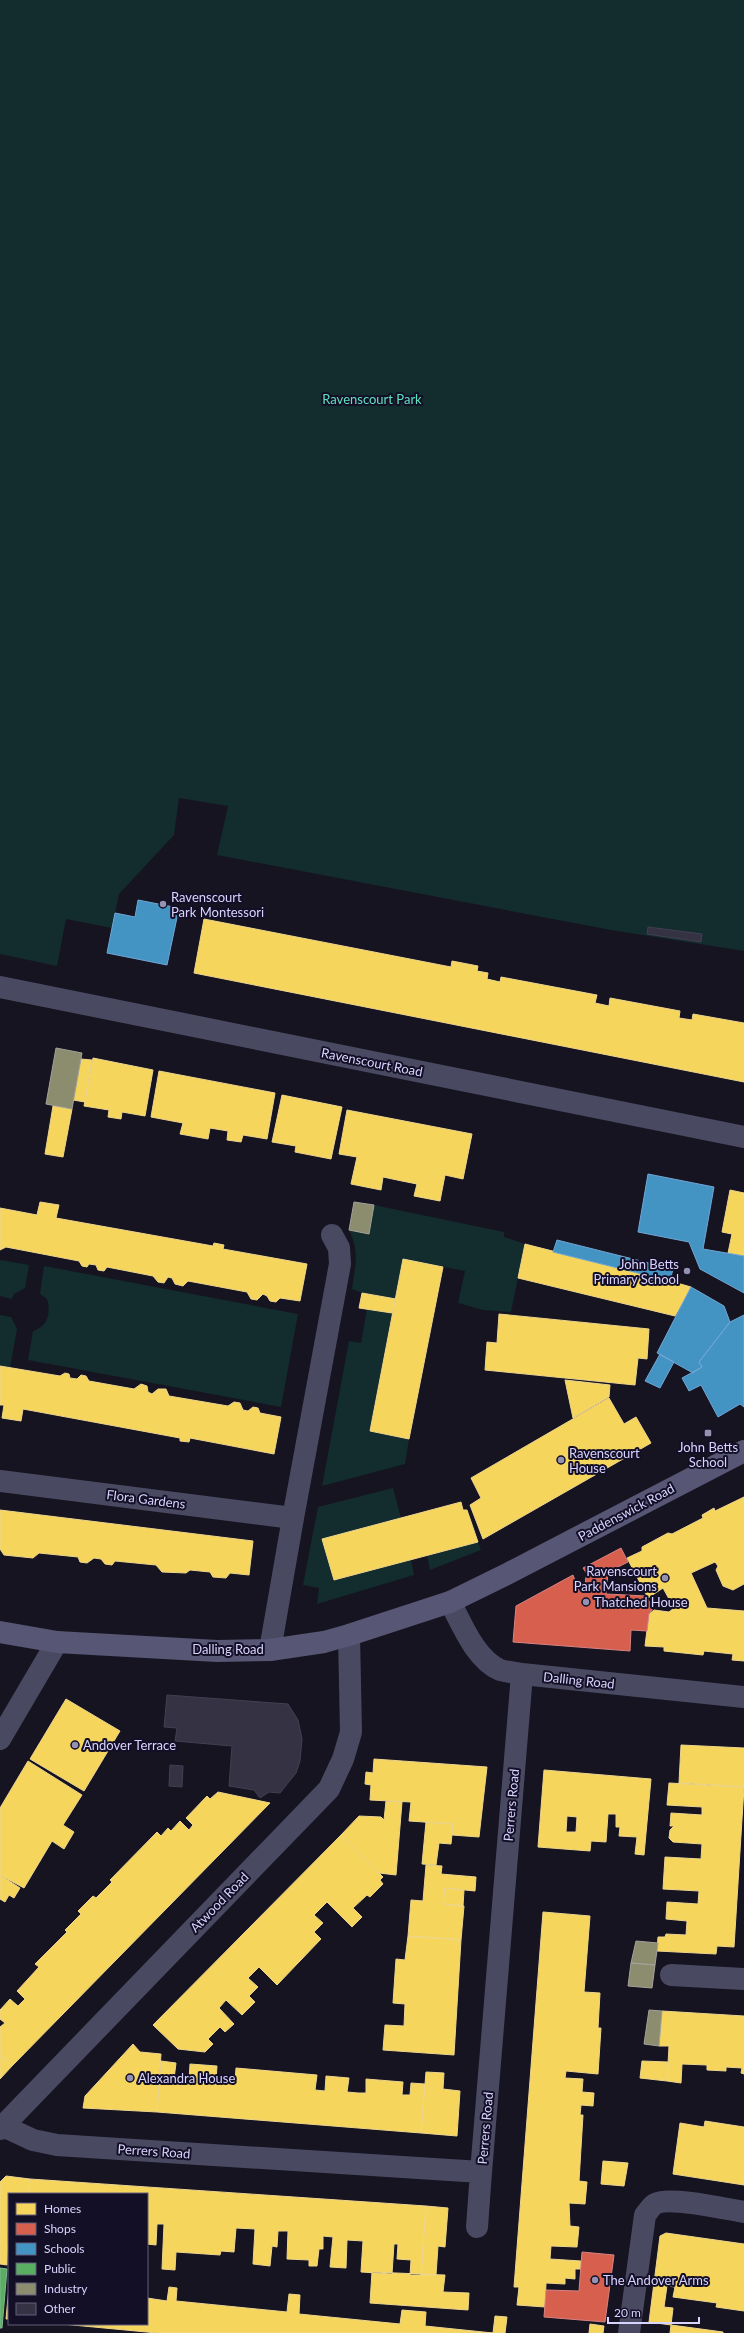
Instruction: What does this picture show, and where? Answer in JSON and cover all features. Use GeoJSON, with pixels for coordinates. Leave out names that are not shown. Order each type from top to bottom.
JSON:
{"type":"FeatureCollection","features":[{"type":"Feature","properties":{"kind":"main road","name":"Paddenswick Road"},"geometry":{"type":"LineString","coordinates":[[509,1574],[744,1451]]}},
{"type":"Feature","properties":{"kind":"main road","name":"Dalling Road"},"geometry":{"type":"LineString","coordinates":[[0,1632],[58,1642],[217,1651],[270,1650],[324,1642],[349,1635],[450,1602],[509,1574]]}},
{"type":"Feature","properties":{"kind":"street","name":"Ravenscourt Road"},"geometry":{"type":"LineString","coordinates":[[0,987],[744,1137]]}},
{"type":"Feature","properties":{"kind":"street"},"geometry":{"type":"LineString","coordinates":[[270,1650],[340,1264],[339,1248],[332,1235]]}},
{"type":"Feature","properties":{"kind":"street","name":"Flora Gardens"},"geometry":{"type":"LineString","coordinates":[[0,1480],[293,1518]]}},
{"type":"Feature","properties":{"kind":"street","name":"Dalling Road"},"geometry":{"type":"LineString","coordinates":[[450,1602],[478,1651],[488,1662],[500,1670],[522,1674],[744,1697]]}},
{"type":"Feature","properties":{"kind":"street","name":"Atwood Road"},"geometry":{"type":"LineString","coordinates":[[2,2128],[329,1789],[343,1759],[351,1732],[349,1635]]}},
{"type":"Feature","properties":{"kind":"street"},"geometry":{"type":"LineString","coordinates":[[0,1739],[58,1642]]}},
{"type":"Feature","properties":{"kind":"street","name":"Perrers Road"},"geometry":{"type":"LineString","coordinates":[[2,2128],[33,2140],[57,2145],[481,2172],[522,1674]]}},
{"type":"Feature","properties":{"kind":"street"},"geometry":{"type":"LineString","coordinates":[[671,1975],[744,1979]]}},
{"type":"Feature","properties":{"kind":"street"},"geometry":{"type":"LineString","coordinates":[[476,2227],[481,2172]]}},
{"type":"Feature","properties":{"kind":"street"},"geometry":{"type":"LineString","coordinates":[[629,2333],[645,2215],[654,2204],[664,2201],[744,2212]]}},
{"type":"Feature","properties":{"kind":"green space","name":"Ravenscourt Park"},"geometry":{"type":"Polygon","coordinates":[[[0,0],[744,0],[744,951],[611,930],[217,855],[228,806],[179,798],[174,835],[119,894],[112,928],[66,919],[57,966],[0,954],[0,0]]]}},
{"type":"Feature","properties":{"kind":"green space"},"geometry":{"type":"Polygon","coordinates":[[[374,1205],[504,1232],[504,1237],[525,1244],[511,1312],[483,1310],[458,1303],[465,1271],[403,1259],[396,1299],[362,1293],[352,1289],[356,1252],[349,1230],[369,1234],[374,1205]]]}},
{"type":"Feature","properties":{"kind":"green space"},"geometry":{"type":"Polygon","coordinates":[[[0,1260],[29,1265],[25,1288],[14,1294],[12,1299],[0,1296],[0,1260]]]}},
{"type":"Feature","properties":{"kind":"green space"},"geometry":{"type":"Polygon","coordinates":[[[44,1266],[298,1314],[281,1407],[28,1360],[33,1331],[42,1326],[45,1322],[49,1309],[47,1299],[40,1294],[44,1266]]]}},
{"type":"Feature","properties":{"kind":"green space"},"geometry":{"type":"Polygon","coordinates":[[[367,1309],[392,1313],[370,1431],[409,1439],[405,1464],[322,1486],[349,1341],[361,1343],[367,1309]]]}},
{"type":"Feature","properties":{"kind":"green space"},"geometry":{"type":"Polygon","coordinates":[[[0,1315],[11,1317],[17,1329],[10,1368],[0,1366],[0,1315]]]}},
{"type":"Feature","properties":{"kind":"green space"},"geometry":{"type":"Polygon","coordinates":[[[393,1488],[401,1518],[322,1539],[334,1580],[411,1560],[414,1575],[317,1604],[319,1588],[303,1585],[318,1507],[393,1488]]]}},
{"type":"Feature","properties":{"kind":"green space"},"geometry":{"type":"Polygon","coordinates":[[[478,1542],[481,1550],[430,1570],[427,1556],[478,1542]]]}},
{"type":"Feature","properties":{"kind":"building: Homes"},"geometry":{"type":"Polygon","coordinates":[[[204,919],[451,967],[452,961],[478,966],[477,971],[488,973],[487,979],[500,982],[501,977],[597,995],[595,1003],[609,1006],[610,998],[680,1011],[679,1018],[692,1020],[693,1014],[744,1023],[744,1082],[194,973],[204,919]]]}},
{"type":"Feature","properties":{"kind":"building: Homes"},"geometry":{"type":"Polygon","coordinates":[[[93,1058],[153,1070],[145,1116],[122,1112],[121,1119],[108,1117],[109,1110],[84,1106],[93,1058]]]}},
{"type":"Feature","properties":{"kind":"building: Homes"},"geometry":{"type":"Polygon","coordinates":[[[81,1059],[92,1060],[85,1102],[73,1100],[81,1059]]]}},
{"type":"Feature","properties":{"kind":"building: Homes"},"geometry":{"type":"Polygon","coordinates":[[[159,1071],[275,1093],[267,1139],[243,1135],[241,1142],[227,1140],[228,1131],[210,1128],[208,1139],[180,1134],[183,1123],[151,1117],[159,1071]]]}},
{"type":"Feature","properties":{"kind":"building: Homes"},"geometry":{"type":"Polygon","coordinates":[[[282,1095],[342,1107],[331,1159],[295,1152],[296,1146],[272,1142],[282,1095]]]}},
{"type":"Feature","properties":{"kind":"building: Homes"},"geometry":{"type":"Polygon","coordinates":[[[53,1106],[72,1109],[63,1157],[45,1154],[53,1106]]]}},
{"type":"Feature","properties":{"kind":"building: Homes"},"geometry":{"type":"Polygon","coordinates":[[[347,1110],[472,1134],[463,1179],[445,1175],[440,1201],[414,1196],[417,1184],[383,1177],[381,1190],[351,1184],[357,1157],[339,1154],[347,1110]]]}},
{"type":"Feature","properties":{"kind":"building: Homes"},"geometry":{"type":"Polygon","coordinates":[[[730,1190],[744,1193],[744,1256],[728,1253],[732,1234],[722,1232],[730,1190]]]}},
{"type":"Feature","properties":{"kind":"building: Homes"},"geometry":{"type":"Polygon","coordinates":[[[40,1202],[59,1205],[56,1218],[213,1246],[214,1243],[224,1245],[223,1249],[307,1264],[300,1301],[280,1298],[276,1302],[270,1301],[267,1296],[263,1294],[257,1300],[251,1299],[247,1292],[188,1281],[183,1286],[175,1284],[172,1278],[168,1277],[164,1283],[158,1282],[153,1276],[107,1267],[104,1271],[98,1270],[96,1265],[89,1264],[87,1267],[82,1266],[79,1261],[6,1247],[0,1250],[0,1208],[37,1215],[40,1202]]]}},
{"type":"Feature","properties":{"kind":"building: Homes"},"geometry":{"type":"Polygon","coordinates":[[[525,1244],[691,1287],[675,1316],[518,1278],[525,1244]]]}},
{"type":"Feature","properties":{"kind":"building: Homes"},"geometry":{"type":"Polygon","coordinates":[[[403,1259],[443,1267],[409,1439],[370,1431],[403,1259]]]}},
{"type":"Feature","properties":{"kind":"building: Homes"},"geometry":{"type":"Polygon","coordinates":[[[362,1293],[396,1299],[392,1313],[359,1308],[362,1293]]]}},
{"type":"Feature","properties":{"kind":"building: Homes"},"geometry":{"type":"Polygon","coordinates":[[[499,1314],[649,1329],[647,1359],[638,1358],[635,1385],[485,1370],[487,1342],[497,1343],[499,1314]]]}},
{"type":"Feature","properties":{"kind":"building: Homes"},"geometry":{"type":"Polygon","coordinates":[[[0,1366],[60,1376],[65,1373],[69,1374],[70,1378],[77,1379],[81,1375],[86,1376],[89,1381],[134,1389],[141,1384],[147,1386],[148,1392],[152,1394],[158,1389],[166,1389],[169,1396],[228,1406],[234,1402],[240,1403],[243,1410],[248,1411],[253,1407],[258,1408],[260,1413],[281,1417],[274,1454],[190,1438],[189,1442],[180,1441],[180,1438],[23,1409],[21,1421],[2,1418],[4,1405],[0,1405],[0,1366]]]}},
{"type":"Feature","properties":{"kind":"building: Homes","name":"Ravenscourt House"},"geometry":{"type":"Polygon","coordinates":[[[565,1380],[610,1385],[609,1397],[573,1418],[565,1380]]]}},
{"type":"Feature","properties":{"kind":"building: Homes","name":"Ravenscourt House"},"geometry":{"type":"Polygon","coordinates":[[[609,1398],[624,1424],[636,1417],[651,1443],[483,1539],[470,1505],[481,1498],[471,1478],[609,1398]]]}},
{"type":"Feature","properties":{"kind":"building: Homes","name":"Ravenscourt Park Mansions"},"geometry":{"type":"Polygon","coordinates":[[[744,1497],[744,1584],[733,1590],[723,1586],[716,1570],[718,1566],[715,1562],[691,1573],[707,1608],[744,1611],[744,1661],[732,1660],[733,1654],[704,1651],[703,1655],[664,1651],[664,1647],[645,1646],[649,1614],[654,1610],[669,1612],[674,1608],[663,1588],[648,1598],[627,1558],[642,1551],[642,1547],[668,1533],[672,1534],[703,1518],[702,1515],[714,1508],[715,1511],[744,1497]]]}},
{"type":"Feature","properties":{"kind":"building: Homes"},"geometry":{"type":"Polygon","coordinates":[[[461,1502],[463,1510],[467,1510],[478,1542],[334,1580],[322,1539],[461,1502]]]}},
{"type":"Feature","properties":{"kind":"building: Homes"},"geometry":{"type":"Polygon","coordinates":[[[0,1510],[253,1541],[249,1575],[230,1573],[226,1578],[213,1577],[210,1572],[190,1570],[186,1573],[162,1572],[156,1565],[115,1561],[112,1565],[105,1564],[101,1559],[94,1558],[87,1563],[80,1562],[78,1557],[39,1553],[33,1558],[4,1555],[0,1549],[0,1510]]]}},
{"type":"Feature","properties":{"kind":"building: Homes","name":"Andover Terrace"},"geometry":{"type":"Polygon","coordinates":[[[66,1699],[120,1731],[84,1791],[30,1759],[66,1699]]]}},
{"type":"Feature","properties":{"kind":"building: Homes"},"geometry":{"type":"Polygon","coordinates":[[[681,1745],[744,1748],[744,1787],[679,1783],[681,1745]]]}},
{"type":"Feature","properties":{"kind":"building: Homes"},"geometry":{"type":"Polygon","coordinates":[[[374,1759],[487,1767],[479,1837],[452,1835],[453,1824],[409,1821],[411,1802],[370,1800],[371,1785],[365,1784],[366,1772],[373,1773],[374,1759]]]}},
{"type":"Feature","properties":{"kind":"building: Homes"},"geometry":{"type":"Polygon","coordinates":[[[28,1761],[82,1795],[63,1825],[74,1832],[64,1849],[52,1841],[24,1888],[0,1875],[0,1808],[28,1761]]]}},
{"type":"Feature","properties":{"kind":"building: Homes"},"geometry":{"type":"Polygon","coordinates":[[[544,1770],[651,1779],[644,1855],[635,1854],[637,1837],[619,1836],[620,1827],[616,1827],[616,1814],[608,1814],[606,1842],[591,1841],[590,1851],[538,1847],[544,1770]],[[567,1816],[566,1832],[576,1832],[577,1817],[567,1816]]]}},
{"type":"Feature","properties":{"kind":"building: Homes"},"geometry":{"type":"Polygon","coordinates":[[[669,1783],[744,1787],[734,1947],[717,1946],[716,1954],[657,1951],[658,1937],[665,1937],[666,1934],[686,1935],[687,1921],[666,1919],[667,1902],[698,1904],[699,1891],[663,1889],[665,1857],[701,1859],[702,1844],[673,1842],[669,1838],[670,1830],[674,1826],[670,1826],[671,1813],[702,1815],[702,1807],[667,1805],[669,1783]]]}},
{"type":"Feature","properties":{"kind":"building: Homes"},"geometry":{"type":"Polygon","coordinates":[[[218,1792],[270,1803],[12,2066],[0,2054],[0,2027],[5,2023],[0,2019],[0,2010],[10,1999],[18,2006],[25,1999],[17,1991],[39,1967],[35,1964],[67,1932],[65,1930],[81,1914],[78,1911],[93,1896],[96,1898],[112,1882],[110,1880],[157,1832],[161,1836],[168,1828],[171,1831],[180,1821],[189,1830],[193,1825],[186,1818],[207,1796],[210,1799],[218,1792]]]}},
{"type":"Feature","properties":{"kind":"building: Homes"},"geometry":{"type":"Polygon","coordinates":[[[386,1801],[402,1802],[396,1875],[379,1873],[341,1835],[359,1816],[381,1817],[384,1820],[386,1801]]]}},
{"type":"Feature","properties":{"kind":"building: Homes"},"geometry":{"type":"Polygon","coordinates":[[[426,1822],[453,1824],[451,1844],[439,1843],[436,1865],[422,1864],[426,1822]]]}},
{"type":"Feature","properties":{"kind":"building: Homes"},"geometry":{"type":"Polygon","coordinates":[[[341,1835],[383,1877],[380,1880],[383,1884],[370,1897],[367,1895],[353,1908],[362,1917],[352,1927],[327,1902],[314,1915],[323,1923],[314,1932],[321,1939],[277,1985],[259,1967],[248,1978],[258,1987],[249,1996],[255,2002],[242,2015],[226,2000],[219,2008],[234,2024],[225,2032],[220,2027],[208,2039],[213,2044],[205,2052],[178,2049],[153,2025],[341,1835]]]}},
{"type":"Feature","properties":{"kind":"building: Homes"},"geometry":{"type":"Polygon","coordinates":[[[426,1865],[442,1866],[441,1874],[476,1877],[475,1891],[445,1888],[443,1904],[464,1906],[461,1940],[408,1936],[411,1900],[423,1901],[426,1865]]]}},
{"type":"Feature","properties":{"kind":"building: Homes"},"geometry":{"type":"Polygon","coordinates":[[[0,1875],[20,1888],[14,1898],[9,1895],[5,1902],[0,1899],[0,1875]]]}},
{"type":"Feature","properties":{"kind":"building: Homes"},"geometry":{"type":"Polygon","coordinates":[[[445,1888],[464,1890],[463,1906],[443,1904],[445,1888]]]}},
{"type":"Feature","properties":{"kind":"building: Homes"},"geometry":{"type":"Polygon","coordinates":[[[543,1912],[590,1916],[584,1992],[600,1993],[598,2028],[601,2028],[598,2074],[566,2071],[565,2078],[583,2079],[582,2092],[594,2093],[593,2106],[581,2105],[580,2115],[583,2115],[579,2181],[587,2182],[585,2204],[569,2203],[570,2226],[579,2227],[577,2247],[551,2246],[550,2259],[581,2261],[581,2269],[575,2269],[575,2279],[565,2278],[565,2284],[546,2283],[545,2307],[517,2305],[519,2287],[514,2287],[543,1912]]]}},
{"type":"Feature","properties":{"kind":"building: Homes"},"geometry":{"type":"Polygon","coordinates":[[[408,1936],[461,1940],[454,2055],[383,2050],[385,2025],[404,2026],[405,2004],[393,2003],[396,1959],[405,1960],[408,1936]]]}},
{"type":"Feature","properties":{"kind":"building: Homes"},"geometry":{"type":"Polygon","coordinates":[[[662,2011],[744,2016],[744,2074],[741,2073],[742,2068],[726,2067],[726,2071],[707,2070],[707,2065],[682,2064],[681,2083],[667,2081],[669,2046],[659,2046],[662,2011]]]}},
{"type":"Feature","properties":{"kind":"building: Homes","name":"Alexandra House"},"geometry":{"type":"Polygon","coordinates":[[[133,2044],[140,2052],[161,2054],[157,2112],[83,2108],[85,2096],[133,2044]]]}},
{"type":"Feature","properties":{"kind":"building: Homes"},"geometry":{"type":"Polygon","coordinates":[[[0,2054],[12,2066],[0,2079],[0,2054]]]}},
{"type":"Feature","properties":{"kind":"building: Homes"},"geometry":{"type":"Polygon","coordinates":[[[161,2061],[176,2063],[174,2079],[189,2080],[190,2064],[217,2066],[216,2081],[235,2082],[236,2068],[317,2075],[315,2090],[325,2091],[326,2076],[349,2078],[347,2092],[358,2093],[366,2093],[366,2079],[403,2082],[402,2095],[410,2095],[411,2083],[425,2084],[421,2133],[157,2112],[161,2061]]]}},
{"type":"Feature","properties":{"kind":"building: Homes"},"geometry":{"type":"Polygon","coordinates":[[[642,2061],[668,2062],[667,2081],[640,2078],[642,2061]]]}},
{"type":"Feature","properties":{"kind":"building: Homes"},"geometry":{"type":"Polygon","coordinates":[[[426,2072],[444,2073],[443,2089],[460,2091],[457,2136],[421,2133],[426,2072]]]}},
{"type":"Feature","properties":{"kind":"building: Homes"},"geometry":{"type":"Polygon","coordinates":[[[705,2121],[744,2127],[744,2185],[673,2174],[680,2123],[704,2127],[705,2121]]]}},
{"type":"Feature","properties":{"kind":"building: Homes"},"geometry":{"type":"Polygon","coordinates":[[[603,2161],[628,2163],[624,2186],[601,2184],[603,2161]]]}},
{"type":"Feature","properties":{"kind":"building: Homes"},"geometry":{"type":"Polygon","coordinates":[[[6,2176],[30,2179],[29,2193],[8,2193],[7,2265],[0,2264],[0,2182],[6,2176]]]}},
{"type":"Feature","properties":{"kind":"building: Homes"},"geometry":{"type":"Polygon","coordinates":[[[30,2179],[426,2206],[421,2275],[410,2275],[411,2260],[397,2259],[398,2244],[394,2244],[392,2274],[361,2272],[363,2241],[347,2240],[346,2268],[330,2267],[333,2237],[323,2236],[323,2249],[319,2249],[317,2266],[309,2266],[309,2260],[287,2259],[288,2231],[278,2231],[277,2247],[272,2246],[270,2266],[253,2264],[255,2229],[236,2228],[234,2252],[221,2251],[220,2255],[176,2252],[175,2270],[162,2269],[164,2224],[157,2224],[156,2245],[148,2244],[148,2193],[29,2193],[30,2179]]]}},
{"type":"Feature","properties":{"kind":"building: Homes"},"geometry":{"type":"Polygon","coordinates":[[[426,2206],[448,2208],[445,2247],[438,2246],[436,2275],[421,2275],[426,2206]]]}},
{"type":"Feature","properties":{"kind":"building: Homes"},"geometry":{"type":"Polygon","coordinates":[[[666,2233],[744,2244],[744,2311],[716,2307],[717,2303],[673,2297],[675,2287],[667,2286],[664,2307],[673,2308],[671,2325],[649,2322],[660,2236],[666,2233]]]}},
{"type":"Feature","properties":{"kind":"building: Homes"},"geometry":{"type":"Polygon","coordinates":[[[372,2272],[445,2275],[443,2292],[469,2293],[468,2310],[370,2303],[372,2272]]]}},
{"type":"Feature","properties":{"kind":"building: Homes"},"geometry":{"type":"Polygon","coordinates":[[[169,2287],[177,2288],[176,2301],[287,2312],[289,2294],[300,2295],[299,2314],[400,2324],[402,2310],[426,2312],[425,2326],[493,2333],[157,2333],[73,2325],[148,2325],[148,2298],[167,2301],[169,2287]]]}},
{"type":"Feature","properties":{"kind":"building: Homes"},"geometry":{"type":"Polygon","coordinates":[[[8,2298],[8,2319],[6,2319],[8,2298]]]}},
{"type":"Feature","properties":{"kind":"building: Homes"},"geometry":{"type":"Polygon","coordinates":[[[495,2316],[507,2317],[505,2333],[493,2333],[495,2316]]]}},
{"type":"Feature","properties":{"kind":"building: Homes"},"geometry":{"type":"Polygon","coordinates":[[[590,2324],[604,2326],[603,2333],[589,2333],[590,2324]]]}},
{"type":"Feature","properties":{"kind":"building: Homes"},"geometry":{"type":"Polygon","coordinates":[[[671,2325],[723,2332],[723,2333],[670,2333],[671,2325]]]}},
{"type":"Feature","properties":{"kind":"building: Shops","name":"Thatched House"},"geometry":{"type":"Polygon","coordinates":[[[621,1548],[628,1562],[608,1572],[606,1594],[646,1596],[653,1608],[649,1614],[647,1631],[631,1630],[630,1651],[513,1642],[516,1606],[573,1575],[579,1591],[584,1591],[586,1577],[589,1577],[583,1568],[621,1548]]]}},
{"type":"Feature","properties":{"kind":"building: Shops","name":"The Andover Arms"},"geometry":{"type":"Polygon","coordinates":[[[582,2252],[614,2255],[605,2322],[544,2317],[546,2290],[579,2291],[582,2252]]]}},
{"type":"Feature","properties":{"kind":"building: Schools"},"geometry":{"type":"Polygon","coordinates":[[[138,900],[179,908],[167,965],[107,953],[115,913],[135,917],[138,900]]]}},
{"type":"Feature","properties":{"kind":"building: Schools"},"geometry":{"type":"Polygon","coordinates":[[[648,1174],[714,1187],[703,1249],[744,1256],[744,1293],[700,1269],[689,1242],[638,1232],[648,1174]]]}},
{"type":"Feature","properties":{"kind":"building: Schools"},"geometry":{"type":"Polygon","coordinates":[[[557,1240],[673,1269],[670,1281],[553,1252],[557,1240]]]}},
{"type":"Feature","properties":{"kind":"building: Schools"},"geometry":{"type":"Polygon","coordinates":[[[691,1287],[724,1306],[730,1322],[699,1362],[702,1367],[693,1373],[657,1353],[691,1287]]]}},
{"type":"Feature","properties":{"kind":"building: Schools"},"geometry":{"type":"Polygon","coordinates":[[[744,1315],[744,1407],[740,1404],[718,1417],[701,1385],[689,1391],[682,1378],[702,1367],[699,1362],[730,1322],[744,1315]]]}},
{"type":"Feature","properties":{"kind":"building: Schools"},"geometry":{"type":"Polygon","coordinates":[[[660,1354],[674,1362],[660,1388],[645,1381],[660,1354]]]}},
{"type":"Feature","properties":{"kind":"building: Public"},"geometry":{"type":"Polygon","coordinates":[[[0,2268],[7,2269],[2,2328],[0,2328],[0,2268]]]}},
{"type":"Feature","properties":{"kind":"building: Industry"},"geometry":{"type":"Polygon","coordinates":[[[56,1048],[82,1053],[72,1109],[46,1104],[56,1048]]]}},
{"type":"Feature","properties":{"kind":"building: Industry"},"geometry":{"type":"Polygon","coordinates":[[[354,1202],[374,1205],[369,1234],[349,1230],[354,1202]]]}},
{"type":"Feature","properties":{"kind":"building: Industry"},"geometry":{"type":"Polygon","coordinates":[[[636,1941],[658,1943],[655,1965],[631,1963],[636,1941]]]}},
{"type":"Feature","properties":{"kind":"building: Industry"},"geometry":{"type":"Polygon","coordinates":[[[631,1963],[655,1965],[652,1988],[628,1986],[631,1963]]]}},
{"type":"Feature","properties":{"kind":"building: Industry"},"geometry":{"type":"Polygon","coordinates":[[[649,2010],[662,2011],[659,2046],[644,2044],[649,2010]]]}},
{"type":"Feature","properties":{"kind":"building: Other"},"geometry":{"type":"Polygon","coordinates":[[[648,927],[702,934],[701,942],[647,934],[648,927]]]}},
{"type":"Feature","properties":{"kind":"building: Other"},"geometry":{"type":"Polygon","coordinates":[[[167,1695],[288,1704],[298,1720],[302,1739],[300,1761],[296,1773],[280,1793],[269,1792],[260,1798],[254,1790],[229,1786],[232,1746],[175,1741],[177,1728],[164,1727],[167,1695]]]}},
{"type":"Feature","properties":{"kind":"building: Other"},"geometry":{"type":"Polygon","coordinates":[[[170,1765],[183,1766],[182,1787],[169,1786],[170,1765]]]}},
{"type":"Feature","properties":{"kind":"place","name":"Ravenscourt Park Montessori"},"geometry":{"type":"Point","coordinates":[163,904]}},
{"type":"Feature","properties":{"kind":"place","name":"John Betts Primary School"},"geometry":{"type":"Point","coordinates":[687,1271]}},
{"type":"Feature","properties":{"kind":"place","name":"John Betts School"},"geometry":{"type":"Point","coordinates":[708,1433]}},
{"type":"Feature","properties":{"kind":"place","name":"Ravenscourt House"},"geometry":{"type":"Point","coordinates":[561,1460]}},
{"type":"Feature","properties":{"kind":"place","name":"Ravenscourt Park Mansions"},"geometry":{"type":"Point","coordinates":[665,1578]}},
{"type":"Feature","properties":{"kind":"place","name":"Thatched House"},"geometry":{"type":"Point","coordinates":[586,1602]}},
{"type":"Feature","properties":{"kind":"place","name":"Andover Terrace"},"geometry":{"type":"Point","coordinates":[75,1745]}},
{"type":"Feature","properties":{"kind":"place","name":"Alexandra House"},"geometry":{"type":"Point","coordinates":[130,2078]}},
{"type":"Feature","properties":{"kind":"place","name":"The Andover Arms"},"geometry":{"type":"Point","coordinates":[595,2280]}}]}
